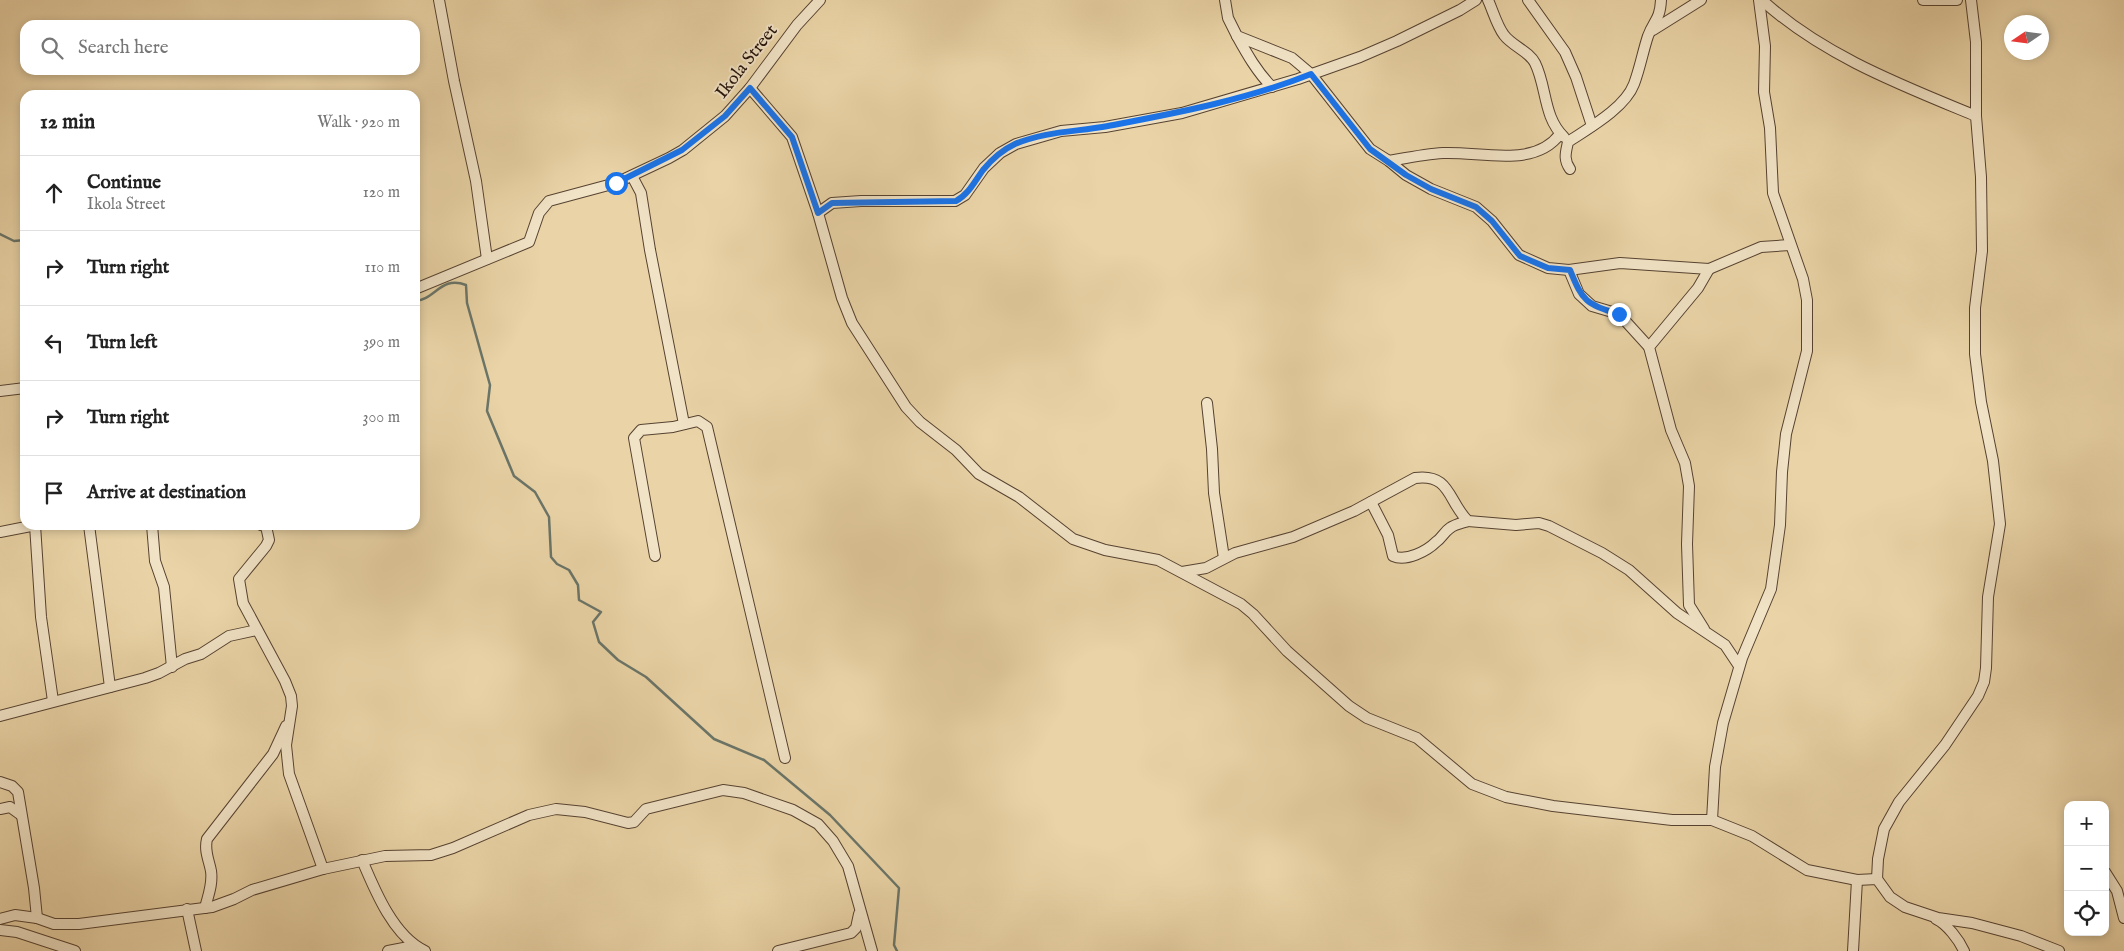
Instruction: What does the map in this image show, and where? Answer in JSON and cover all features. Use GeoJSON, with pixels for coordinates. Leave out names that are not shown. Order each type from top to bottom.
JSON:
{"type":"FeatureCollection","features":[{"type":"Feature","properties":{"kind":"street"},"geometry":{"type":"LineString","coordinates":[[439,0],[454,81],[476,181],[487,259]]}},
{"type":"Feature","properties":{"kind":"street","name":"Ikola Street"},"geometry":{"type":"LineString","coordinates":[[420,287],[529,242],[539,213],[549,201],[616,183],[682,150],[725,116],[750,88],[797,25],[820,0]]}},
{"type":"Feature","properties":{"kind":"street"},"geometry":{"type":"LineString","coordinates":[[1225,0],[1228,18],[1237,36],[1263,78],[1272,87]]}},
{"type":"Feature","properties":{"kind":"street"},"geometry":{"type":"LineString","coordinates":[[818,213],[832,203],[956,201],[965,195],[984,168],[1000,153],[1016,144],[1062,131],[1105,127],[1182,113],[1272,87],[1360,57],[1397,41],[1460,10],[1476,0]]}},
{"type":"Feature","properties":{"kind":"street"},"geometry":{"type":"LineString","coordinates":[[1488,0],[1504,36],[1534,60],[1540,74],[1545,103],[1564,138],[1566,163],[1570,169]]}},
{"type":"Feature","properties":{"kind":"street"},"geometry":{"type":"LineString","coordinates":[[1528,0],[1564,52],[1576,77],[1592,126]]}},
{"type":"Feature","properties":{"kind":"street"},"geometry":{"type":"LineString","coordinates":[[1389,161],[1442,153],[1520,156],[1541,151],[1555,142],[1592,126],[1627,97],[1634,85],[1649,33],[1659,17],[1661,0]]}},
{"type":"Feature","properties":{"kind":"street"},"geometry":{"type":"LineString","coordinates":[[1649,33],[1701,0]]}},
{"type":"Feature","properties":{"kind":"street"},"geometry":{"type":"LineString","coordinates":[[1760,0],[1794,26],[1853,62],[1899,84],[1976,116]]}},
{"type":"Feature","properties":{"kind":"street"},"geometry":{"type":"LineString","coordinates":[[1712,820],[1715,767],[1722,727],[1739,666],[1772,589],[1780,524],[1786,434],[1807,351],[1807,300],[1803,279],[1773,193],[1770,128],[1764,92],[1765,46],[1760,0]]}},
{"type":"Feature","properties":{"kind":"street"},"geometry":{"type":"LineString","coordinates":[[1923,0],[1957,0]]}},
{"type":"Feature","properties":{"kind":"street"},"geometry":{"type":"LineString","coordinates":[[1964,951],[1953,934],[1940,921],[1905,908],[1890,898],[1878,879],[1878,859],[1884,829],[1900,802],[1945,745],[1978,696],[1985,675],[1988,597],[2000,524],[1975,354],[1975,308],[1982,251],[1981,177],[1976,116],[1977,73],[1971,0]]}},
{"type":"Feature","properties":{"kind":"street"},"geometry":{"type":"LineString","coordinates":[[1237,36],[1292,58],[1311,74],[1370,149],[1406,175],[1431,189],[1476,207],[1492,221],[1520,256],[1548,268],[1570,270],[1620,263],[1709,268],[1760,247],[1790,245]]}},
{"type":"Feature","properties":{"kind":"street"},"geometry":{"type":"LineString","coordinates":[[750,88],[792,137],[818,213],[842,298],[852,323],[906,407],[920,422],[956,450],[979,474],[1019,498],[1073,539],[1106,550],[1158,560],[1241,604],[1253,614],[1287,651],[1349,706],[1367,718],[1417,738],[1472,784],[1506,797],[1561,807],[1672,820],[1712,820],[1752,836],[1807,870],[1857,880],[1878,879]]}},
{"type":"Feature","properties":{"kind":"street"},"geometry":{"type":"LineString","coordinates":[[632,176],[641,193],[650,250],[684,424]]}},
{"type":"Feature","properties":{"kind":"street"},"geometry":{"type":"LineString","coordinates":[[1650,347],[1698,288],[1709,268]]}},
{"type":"Feature","properties":{"kind":"street"},"geometry":{"type":"LineString","coordinates":[[1570,270],[1580,294],[1592,306],[1619,314],[1650,347],[1671,430],[1686,463],[1689,486],[1687,544],[1689,605],[1706,633]]}},
{"type":"Feature","properties":{"kind":"street"},"geometry":{"type":"LineString","coordinates":[[0,392],[20,389]]}},
{"type":"Feature","properties":{"kind":"street"},"geometry":{"type":"LineString","coordinates":[[1207,403],[1214,493],[1224,558]]}},
{"type":"Feature","properties":{"kind":"street"},"geometry":{"type":"LineString","coordinates":[[655,556],[634,438],[641,430],[684,424],[698,420],[707,427],[785,758]]}},
{"type":"Feature","properties":{"kind":"street"},"geometry":{"type":"LineString","coordinates":[[1182,572],[1206,568],[1234,553],[1293,537],[1371,502],[1415,478],[1425,477],[1440,481],[1448,488],[1456,507],[1468,521]]}},
{"type":"Feature","properties":{"kind":"street"},"geometry":{"type":"LineString","coordinates":[[1371,502],[1388,535],[1393,556],[1398,558],[1427,549],[1452,526],[1468,521],[1516,525],[1539,523],[1549,526],[1602,553],[1630,570],[1677,613],[1725,645],[1739,666]]}},
{"type":"Feature","properties":{"kind":"street"},"geometry":{"type":"LineString","coordinates":[[0,532],[20,528]]}},
{"type":"Feature","properties":{"kind":"street"},"geometry":{"type":"LineString","coordinates":[[35,530],[41,617],[53,700]]}},
{"type":"Feature","properties":{"kind":"street"},"geometry":{"type":"LineString","coordinates":[[90,530],[110,687]]}},
{"type":"Feature","properties":{"kind":"street"},"geometry":{"type":"LineString","coordinates":[[152,530],[155,562],[164,587],[172,667]]}},
{"type":"Feature","properties":{"kind":"street"},"geometry":{"type":"LineString","coordinates":[[267,530],[269,540],[266,546],[238,579],[240,596],[285,681],[292,706],[286,745],[289,774],[323,869]]}},
{"type":"Feature","properties":{"kind":"street"},"geometry":{"type":"LineString","coordinates":[[0,716],[53,700],[145,678],[172,667],[185,659],[201,654],[229,636],[257,630]]}},
{"type":"Feature","properties":{"kind":"street"},"geometry":{"type":"LineString","coordinates":[[205,908],[211,882],[211,872],[205,847],[206,839],[273,754],[290,718]]}},
{"type":"Feature","properties":{"kind":"street"},"geometry":{"type":"LineString","coordinates":[[0,782],[16,788],[22,815],[37,918]]}},
{"type":"Feature","properties":{"kind":"street"},"geometry":{"type":"LineString","coordinates":[[0,918],[14,915],[37,918],[54,924],[79,924],[205,908],[234,899],[252,890],[323,869],[385,856],[432,855],[453,848],[529,815],[556,809],[585,812],[628,823],[634,822],[646,809],[723,790],[744,793],[793,810],[818,824],[833,841],[848,866],[872,951]]}},
{"type":"Feature","properties":{"kind":"street"},"geometry":{"type":"LineString","coordinates":[[0,809],[10,807],[22,815]]}},
{"type":"Feature","properties":{"kind":"street"},"geometry":{"type":"LineString","coordinates":[[362,860],[387,912],[414,946],[425,951]]}},
{"type":"Feature","properties":{"kind":"street"},"geometry":{"type":"LineString","coordinates":[[2109,878],[2117,891],[2124,918]]}},
{"type":"Feature","properties":{"kind":"street"},"geometry":{"type":"LineString","coordinates":[[1853,951],[1857,880]]}},
{"type":"Feature","properties":{"kind":"street"},"geometry":{"type":"LineString","coordinates":[[187,909],[196,951]]}},
{"type":"Feature","properties":{"kind":"street"},"geometry":{"type":"LineString","coordinates":[[779,951],[851,933],[856,928],[860,911]]}},
{"type":"Feature","properties":{"kind":"street"},"geometry":{"type":"LineString","coordinates":[[1923,914],[2021,936],[2059,951]]}},
{"type":"Feature","properties":{"kind":"street"},"geometry":{"type":"LineString","coordinates":[[0,930],[17,932],[75,951]]}},
{"type":"Feature","properties":{"kind":"street"},"geometry":{"type":"LineString","coordinates":[[388,951],[414,946]]}},
{"type":"Feature","properties":{"kind":"waterway"},"geometry":{"type":"LineString","coordinates":[[0,234],[14,241],[20,240]]}},
{"type":"Feature","properties":{"kind":"waterway"},"geometry":{"type":"LineString","coordinates":[[420,300],[450,283],[466,285],[467,303],[490,385],[487,411],[514,476],[535,492],[549,517],[551,557],[557,564],[569,570],[578,585],[579,600],[601,612],[593,622],[599,642],[618,660],[646,677],[714,739],[764,760],[830,815],[899,888],[894,945],[897,951]]}},
{"type":"Feature","properties":{"kind":"route"},"geometry":{"type":"LineString","coordinates":[[616,183],[682,150],[725,116],[750,88],[792,137],[808,190],[818,213],[832,203],[861,201],[956,201],[965,195],[984,168],[1000,153],[1016,144],[1062,131],[1105,127],[1182,113],[1311,74],[1370,149],[1406,175],[1431,189],[1476,207],[1492,221],[1520,256],[1548,268],[1570,270],[1580,294],[1592,306],[1619,314]]}}]}
